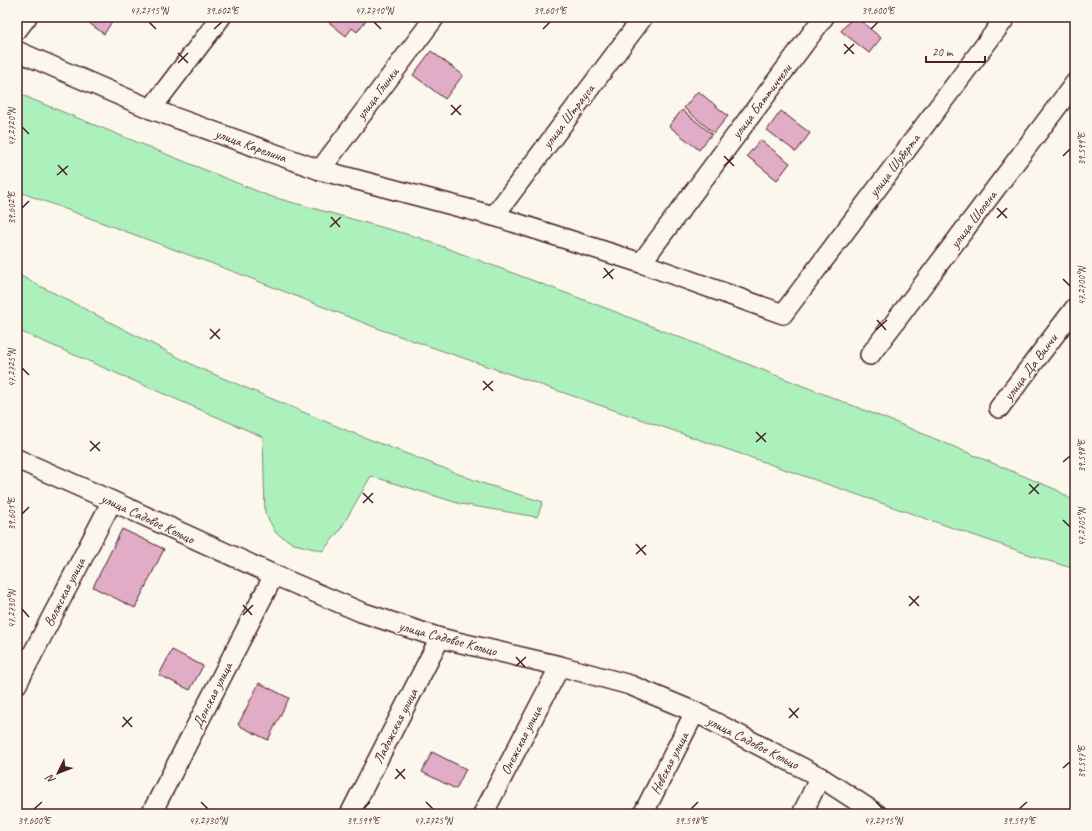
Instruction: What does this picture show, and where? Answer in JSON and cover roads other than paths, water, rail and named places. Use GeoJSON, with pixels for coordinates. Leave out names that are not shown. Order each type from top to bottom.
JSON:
{"type":"FeatureCollection","features":[{"type":"Feature","properties":{"kind":"street"},"geometry":{"type":"LineString","coordinates":[[17,30],[26,17]]}},
{"type":"Feature","properties":{"kind":"street"},"geometry":{"type":"LineString","coordinates":[[151,109],[221,17]]}},
{"type":"Feature","properties":{"kind":"street","name":"улица Глинки"},"geometry":{"type":"LineString","coordinates":[[320,170],[435,17]]}},
{"type":"Feature","properties":{"kind":"street","name":"улица Штрауса"},"geometry":{"type":"LineString","coordinates":[[494,216],[643,17]]}},
{"type":"Feature","properties":{"kind":"street","name":"улица Баттиччели"},"geometry":{"type":"LineString","coordinates":[[641,262],[824,17]]}},
{"type":"Feature","properties":{"kind":"street","name":"улица Шуберта"},"geometry":{"type":"LineString","coordinates":[[782,314],[1006,17]]}},
{"type":"Feature","properties":{"kind":"street","name":"улица Карелина"},"geometry":{"type":"LineString","coordinates":[[17,51],[151,109],[320,170],[494,216],[641,262],[782,314]]}},
{"type":"Feature","properties":{"kind":"street","name":"улица Шопена"},"geometry":{"type":"LineString","coordinates":[[870,356],[1075,83]]}},
{"type":"Feature","properties":{"kind":"street","name":"улица Да Винчи"},"geometry":{"type":"LineString","coordinates":[[999,408],[1075,308]]}},
{"type":"Feature","properties":{"kind":"street","name":"улица Садовое Кольцо"},"geometry":{"type":"LineString","coordinates":[[17,459],[274,575],[361,612],[440,638],[630,684],[695,712],[820,776],[877,814]]}},
{"type":"Feature","properties":{"kind":"street","name":"Волжская улица"},"geometry":{"type":"LineString","coordinates":[[17,684],[112,501]]}},
{"type":"Feature","properties":{"kind":"street","name":"Донская улица"},"geometry":{"type":"LineString","coordinates":[[151,814],[274,575]]}},
{"type":"Feature","properties":{"kind":"street","name":"Ладожская улица"},"geometry":{"type":"LineString","coordinates":[[350,814],[440,638]]}},
{"type":"Feature","properties":{"kind":"street","name":"Онежская улица"},"geometry":{"type":"LineString","coordinates":[[483,814],[560,666]]}},
{"type":"Feature","properties":{"kind":"street","name":"Невская улица"},"geometry":{"type":"LineString","coordinates":[[643,814],[695,712]]}},
{"type":"Feature","properties":{"kind":"street"},"geometry":{"type":"LineString","coordinates":[[802,814],[820,776]]}}]}
